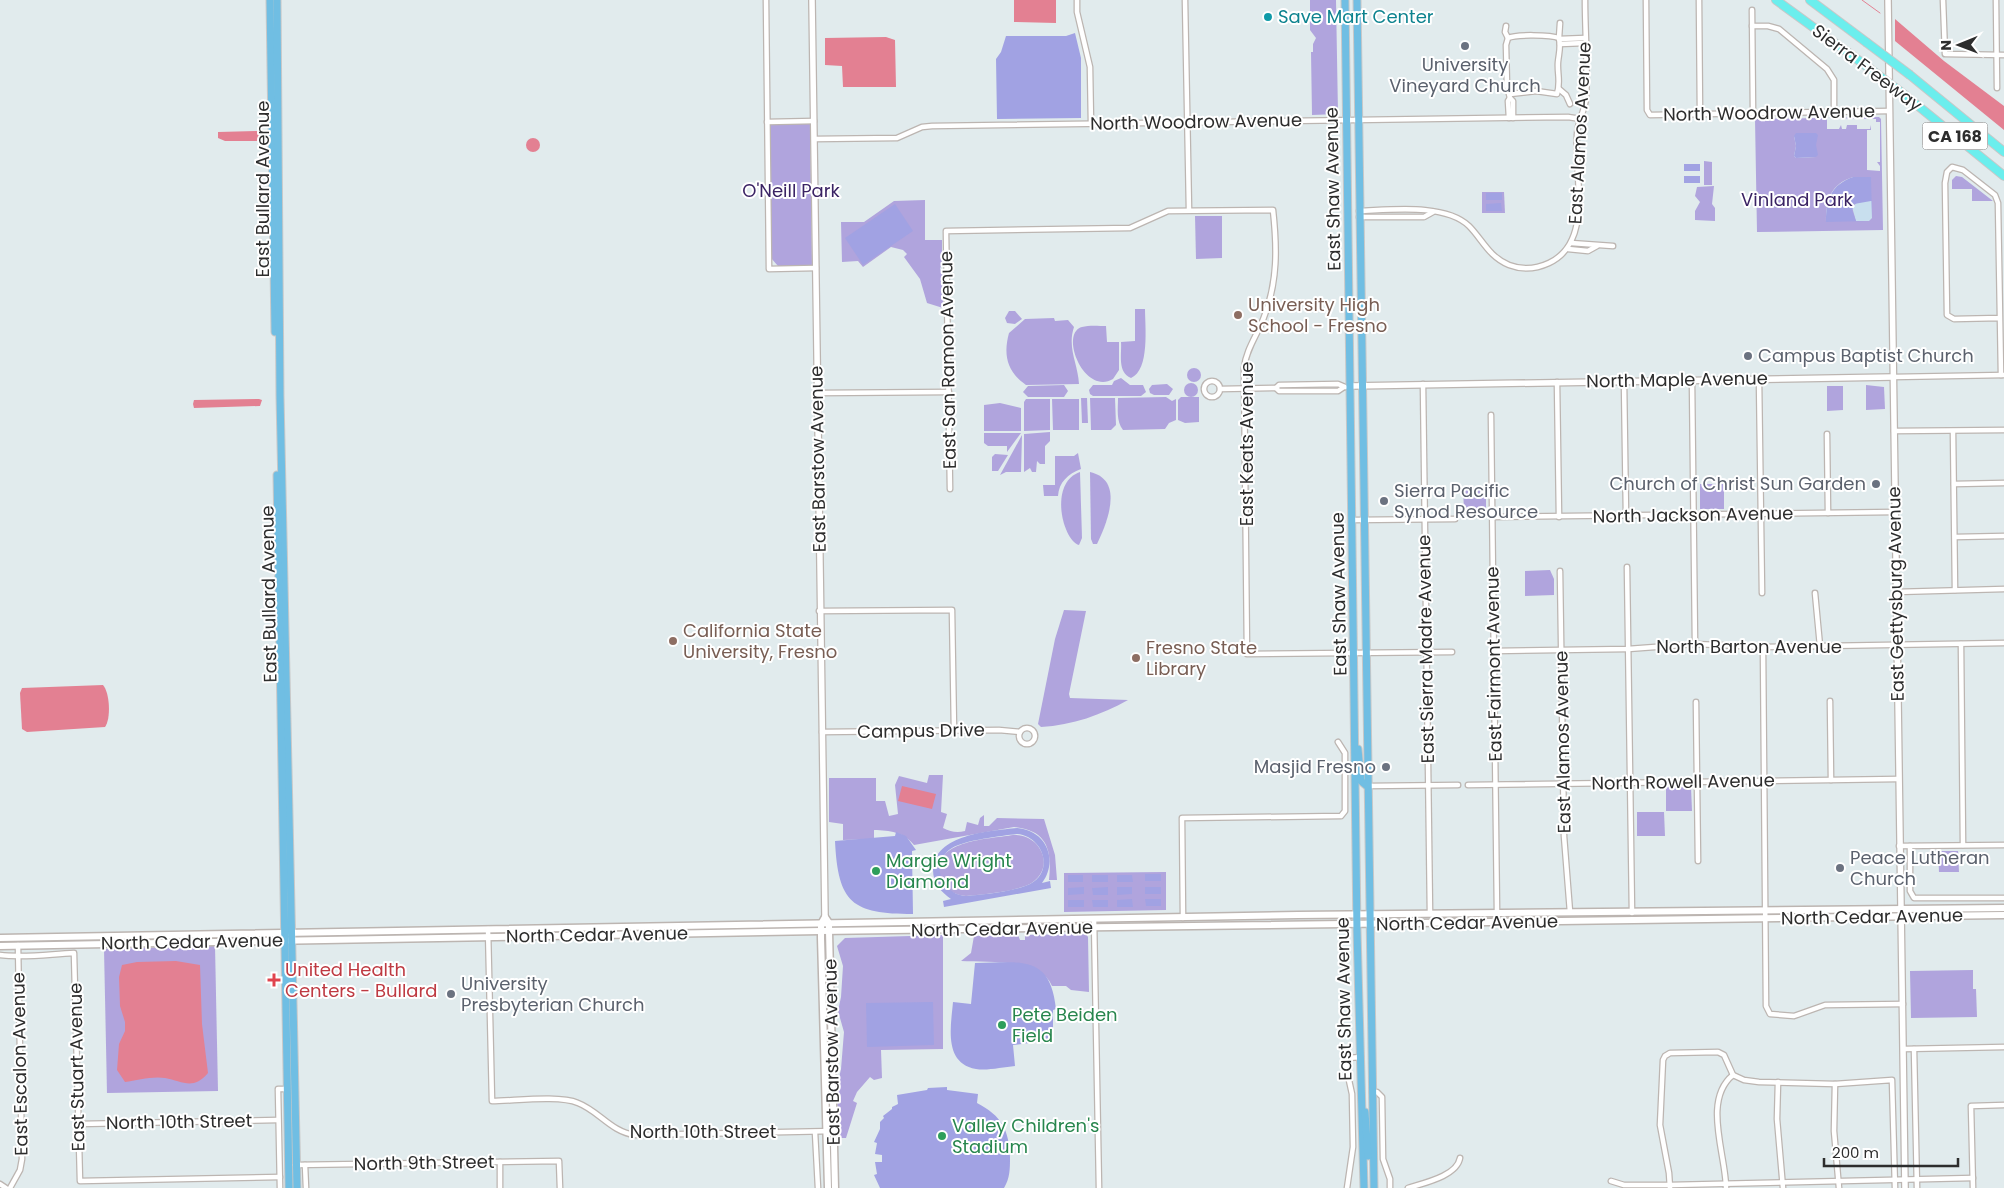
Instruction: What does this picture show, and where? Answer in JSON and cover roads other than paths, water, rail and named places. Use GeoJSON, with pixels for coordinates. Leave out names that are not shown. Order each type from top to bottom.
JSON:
{"type":"FeatureCollection","features":[{"type":"Feature","properties":{"kind":"highway","name":"Sierra Freeway"},"geometry":{"type":"LineString","coordinates":[[1776,0],[1866,65],[2004,176]]}},
{"type":"Feature","properties":{"kind":"highway","name":"Sierra Freeway"},"geometry":{"type":"LineString","coordinates":[[1810,0],[1910,75],[2004,152]]}},
{"type":"Feature","properties":{"kind":"main road","name":"East Bullard Avenue"},"geometry":{"type":"LineString","coordinates":[[270,0],[287,932]]}},
{"type":"Feature","properties":{"kind":"main road","name":"East Bullard Avenue"},"geometry":{"type":"LineString","coordinates":[[277,0],[287,932],[286,1089],[289,1188]]}},
{"type":"Feature","properties":{"kind":"main road","name":"East Shaw Avenue"},"geometry":{"type":"LineString","coordinates":[[1345,0],[1347,386],[1352,520],[1357,924],[1364,1188]]}},
{"type":"Feature","properties":{"kind":"main road","name":"East Shaw Avenue"},"geometry":{"type":"LineString","coordinates":[[1357,0],[1373,1188]]}},
{"type":"Feature","properties":{"kind":"main road"},"geometry":{"type":"LineString","coordinates":[[1355,736],[1361,759],[1361,780],[1367,786]]}},
{"type":"Feature","properties":{"kind":"main road","name":"North Cedar Avenue"},"geometry":{"type":"LineString","coordinates":[[0,946],[821,931],[1765,918],[2004,908]]}},
{"type":"Feature","properties":{"kind":"main road"},"geometry":{"type":"LineString","coordinates":[[1978,916],[1981,911],[2004,908]]}},
{"type":"Feature","properties":{"kind":"main road","name":"North Cedar Avenue"},"geometry":{"type":"LineString","coordinates":[[829,923],[1570,912],[1765,911],[2004,915]]}},
{"type":"Feature","properties":{"kind":"main road"},"geometry":{"type":"LineString","coordinates":[[1496,922],[1500,918],[1509,917],[1512,913]]}},
{"type":"Feature","properties":{"kind":"main road"},"geometry":{"type":"LineString","coordinates":[[1439,923],[1444,918],[1481,914]]}},
{"type":"Feature","properties":{"kind":"main road"},"geometry":{"type":"LineString","coordinates":[[1474,923],[1480,918],[1493,918],[1497,914]]}},
{"type":"Feature","properties":{"kind":"main road"},"geometry":{"type":"LineString","coordinates":[[1253,925],[1257,921],[1281,920],[1298,915]]}},
{"type":"Feature","properties":{"kind":"main road"},"geometry":{"type":"LineString","coordinates":[[1231,926],[1248,917]]}},
{"type":"Feature","properties":{"kind":"main road","name":"North Cedar Avenue"},"geometry":{"type":"LineString","coordinates":[[0,938],[638,926],[823,920]]}},
{"type":"Feature","properties":{"kind":"main road"},"geometry":{"type":"LineString","coordinates":[[823,920],[829,923]]}},
{"type":"Feature","properties":{"kind":"main road","name":"East Barstow Avenue"},"geometry":{"type":"LineString","coordinates":[[823,920],[821,931],[830,1132],[835,1188]]}},
{"type":"Feature","properties":{"kind":"main road","name":"East Barstow Avenue"},"geometry":{"type":"LineString","coordinates":[[828,1188],[830,1132],[829,923]]}},
{"type":"Feature","properties":{"kind":"main road"},"geometry":{"type":"LineString","coordinates":[[576,935],[581,932],[617,930],[638,926]]}},
{"type":"Feature","properties":{"kind":"main road","name":"East Bullard Avenue"},"geometry":{"type":"LineString","coordinates":[[287,940],[297,1188]]}},
{"type":"Feature","properties":{"kind":"main road"},"geometry":{"type":"LineString","coordinates":[[1361,1100],[1367,1120],[1368,1183],[1373,1188]]}},
{"type":"Feature","properties":{"kind":"street"},"geometry":{"type":"LineString","coordinates":[[766,0],[769,269],[816,268]]}},
{"type":"Feature","properties":{"kind":"street","name":"East Barstow Avenue"},"geometry":{"type":"LineString","coordinates":[[812,0],[823,920]]}},
{"type":"Feature","properties":{"kind":"street"},"geometry":{"type":"LineString","coordinates":[[1077,0],[1077,12],[1090,67],[1091,124]]}},
{"type":"Feature","properties":{"kind":"street"},"geometry":{"type":"LineString","coordinates":[[1185,0],[1189,210]]}},
{"type":"Feature","properties":{"kind":"street","name":"East Alamos Avenue"},"geometry":{"type":"LineString","coordinates":[[1568,249],[1574,236],[1578,217],[1577,135],[1586,100],[1585,0]]}},
{"type":"Feature","properties":{"kind":"street","name":"North Woodrow Avenue"},"geometry":{"type":"LineString","coordinates":[[1646,0],[1647,110],[1649,114],[1700,115],[1889,111]]}},
{"type":"Feature","properties":{"kind":"street"},"geometry":{"type":"LineString","coordinates":[[1698,0],[1700,115]]}},
{"type":"Feature","properties":{"kind":"street","name":"East Gettysburg Avenue"},"geometry":{"type":"LineString","coordinates":[[1888,0],[1905,1188]]}},
{"type":"Feature","properties":{"kind":"street"},"geometry":{"type":"LineString","coordinates":[[1943,0],[1945,54],[2004,55]]}},
{"type":"Feature","properties":{"kind":"street"},"geometry":{"type":"LineString","coordinates":[[1996,0],[1996,88]]}},
{"type":"Feature","properties":{"kind":"street"},"geometry":{"type":"LineString","coordinates":[[1752,10],[1753,114]]}},
{"type":"Feature","properties":{"kind":"street"},"geometry":{"type":"LineString","coordinates":[[1510,96],[1528,91],[1557,94],[1559,89],[1560,23]]}},
{"type":"Feature","properties":{"kind":"street"},"geometry":{"type":"LineString","coordinates":[[1506,26],[1505,32],[1508,38],[1506,45],[1507,86],[1510,96],[1508,101],[1511,118]]}},
{"type":"Feature","properties":{"kind":"street"},"geometry":{"type":"LineString","coordinates":[[1752,26],[1768,26],[1779,29],[1827,69],[1834,80],[1834,112]]}},
{"type":"Feature","properties":{"kind":"street"},"geometry":{"type":"LineString","coordinates":[[1508,38],[1516,35],[1538,37],[1550,34],[1559,40],[1585,41]]}},
{"type":"Feature","properties":{"kind":"street"},"geometry":{"type":"LineString","coordinates":[[1559,89],[1566,95],[1570,104]]}},
{"type":"Feature","properties":{"kind":"street","name":"North Woodrow Avenue"},"geometry":{"type":"LineString","coordinates":[[814,139],[897,138],[922,127],[932,126],[1568,117],[1581,119]]}},
{"type":"Feature","properties":{"kind":"street"},"geometry":{"type":"LineString","coordinates":[[767,122],[814,121]]}},
{"type":"Feature","properties":{"kind":"street"},"geometry":{"type":"LineString","coordinates":[[2000,318],[1949,318],[1947,315],[1945,183],[1946,175],[1951,168],[1963,170],[1997,198],[2002,375]]}},
{"type":"Feature","properties":{"kind":"street","name":"East Keats Avenue"},"geometry":{"type":"LineString","coordinates":[[1189,210],[1273,210],[1277,247],[1275,278],[1264,317],[1246,357],[1244,388],[1247,654],[1354,653]]}},
{"type":"Feature","properties":{"kind":"street","name":"East San Ramon Avenue"},"geometry":{"type":"LineString","coordinates":[[950,489],[946,231],[1130,228],[1164,212],[1189,210]]}},
{"type":"Feature","properties":{"kind":"street"},"geometry":{"type":"LineString","coordinates":[[1359,214],[1424,217],[1433,212],[1448,214],[1463,221],[1492,254],[1516,267],[1542,266],[1568,249],[1587,251],[1597,246]]}},
{"type":"Feature","properties":{"kind":"street"},"geometry":{"type":"LineString","coordinates":[[1571,243],[1613,246]]}},
{"type":"Feature","properties":{"kind":"street","name":"North Maple Avenue"},"geometry":{"type":"LineString","coordinates":[[1347,386],[2002,375]]}},
{"type":"Feature","properties":{"kind":"street"},"geometry":{"type":"LineString","coordinates":[[1759,379],[1762,593]]}},
{"type":"Feature","properties":{"kind":"street"},"geometry":{"type":"LineString","coordinates":[[1692,380],[1695,644]]}},
{"type":"Feature","properties":{"kind":"street"},"geometry":{"type":"LineString","coordinates":[[1624,381],[1626,516]]}},
{"type":"Feature","properties":{"kind":"street"},"geometry":{"type":"LineString","coordinates":[[1557,382],[1559,517]]}},
{"type":"Feature","properties":{"kind":"street","name":"East Sierra Madre Avenue"},"geometry":{"type":"LineString","coordinates":[[1423,384],[1430,914]]}},
{"type":"Feature","properties":{"kind":"street"},"geometry":{"type":"LineString","coordinates":[[1220,389],[1276,388],[1280,392],[1338,391],[1347,386]]}},
{"type":"Feature","properties":{"kind":"street"},"geometry":{"type":"LineString","coordinates":[[818,393],[949,392]]}},
{"type":"Feature","properties":{"kind":"street","name":"East Fairmont Avenue"},"geometry":{"type":"LineString","coordinates":[[1491,415],[1497,914]]}},
{"type":"Feature","properties":{"kind":"street"},"geometry":{"type":"LineString","coordinates":[[1894,431],[2004,430]]}},
{"type":"Feature","properties":{"kind":"street"},"geometry":{"type":"LineString","coordinates":[[1953,431],[1955,590]]}},
{"type":"Feature","properties":{"kind":"street"},"geometry":{"type":"LineString","coordinates":[[1827,434],[1828,513]]}},
{"type":"Feature","properties":{"kind":"street"},"geometry":{"type":"LineString","coordinates":[[1954,484],[2004,483]]}},
{"type":"Feature","properties":{"kind":"street","name":"North Jackson Avenue"},"geometry":{"type":"LineString","coordinates":[[1492,518],[1894,512]]}},
{"type":"Feature","properties":{"kind":"street"},"geometry":{"type":"LineString","coordinates":[[1352,520],[1455,518]]}},
{"type":"Feature","properties":{"kind":"street"},"geometry":{"type":"LineString","coordinates":[[1955,537],[2004,536]]}},
{"type":"Feature","properties":{"kind":"street"},"geometry":{"type":"LineString","coordinates":[[1627,568],[1629,782],[1633,920]]}},
{"type":"Feature","properties":{"kind":"street","name":"East Alamos Avenue"},"geometry":{"type":"LineString","coordinates":[[1560,571],[1565,783],[1564,836],[1570,912]]}},
{"type":"Feature","properties":{"kind":"street"},"geometry":{"type":"LineString","coordinates":[[1896,592],[2004,589]]}},
{"type":"Feature","properties":{"kind":"street"},"geometry":{"type":"LineString","coordinates":[[1815,593],[1820,646]]}},
{"type":"Feature","properties":{"kind":"street"},"geometry":{"type":"LineString","coordinates":[[819,611],[952,610],[954,731]]}},
{"type":"Feature","properties":{"kind":"street","name":"North Barton Avenue"},"geometry":{"type":"LineString","coordinates":[[1494,651],[1628,649],[1695,644],[1763,647],[2004,643]]}},
{"type":"Feature","properties":{"kind":"street"},"geometry":{"type":"LineString","coordinates":[[1961,644],[1963,845]]}},
{"type":"Feature","properties":{"kind":"street"},"geometry":{"type":"LineString","coordinates":[[1763,647],[1766,1006],[1770,1014],[1794,1016],[1809,1009],[1825,1005],[1903,1004]]}},
{"type":"Feature","properties":{"kind":"street"},"geometry":{"type":"LineString","coordinates":[[1354,653],[1452,652]]}},
{"type":"Feature","properties":{"kind":"street"},"geometry":{"type":"LineString","coordinates":[[1830,701],[1831,780]]}},
{"type":"Feature","properties":{"kind":"street"},"geometry":{"type":"LineString","coordinates":[[1696,702],[1698,861]]}},
{"type":"Feature","properties":{"kind":"street","name":"Campus Drive"},"geometry":{"type":"LineString","coordinates":[[822,732],[1020,732]]}},
{"type":"Feature","properties":{"kind":"street"},"geometry":{"type":"LineString","coordinates":[[1183,918],[1182,818],[1340,816],[1345,811],[1344,753],[1338,742]]}},
{"type":"Feature","properties":{"kind":"street","name":"North Rowell Avenue"},"geometry":{"type":"LineString","coordinates":[[1468,785],[1898,779]]}},
{"type":"Feature","properties":{"kind":"street"},"geometry":{"type":"LineString","coordinates":[[1367,786],[1458,785]]}},
{"type":"Feature","properties":{"kind":"street"},"geometry":{"type":"LineString","coordinates":[[1899,846],[2004,845]]}},
{"type":"Feature","properties":{"kind":"street"},"geometry":{"type":"LineString","coordinates":[[1910,846],[1910,891],[1914,898],[2004,898]]}},
{"type":"Feature","properties":{"kind":"street"},"geometry":{"type":"LineString","coordinates":[[1094,919],[1099,1188]]}},
{"type":"Feature","properties":{"kind":"street"},"geometry":{"type":"LineString","coordinates":[[488,928],[488,937]]}},
{"type":"Feature","properties":{"kind":"street","name":"North 10th Street"},"geometry":{"type":"LineString","coordinates":[[488,937],[492,1101],[572,1101],[587,1108],[615,1128],[635,1135],[830,1132]]}},
{"type":"Feature","properties":{"kind":"street","name":"East Escalon Avenue"},"geometry":{"type":"LineString","coordinates":[[10,1188],[20,1170],[22,1159],[18,938]]}},
{"type":"Feature","properties":{"kind":"street","name":"East Stuart Avenue"},"geometry":{"type":"LineString","coordinates":[[19,957],[38,954],[74,953],[80,1181],[280,1177]]}},
{"type":"Feature","properties":{"kind":"street"},"geometry":{"type":"LineString","coordinates":[[0,955],[19,957]]}},
{"type":"Feature","properties":{"kind":"street"},"geometry":{"type":"LineString","coordinates":[[1904,1049],[2004,1048]]}},
{"type":"Feature","properties":{"kind":"street"},"geometry":{"type":"LineString","coordinates":[[1914,1049],[1917,1188]]}},
{"type":"Feature","properties":{"kind":"street"},"geometry":{"type":"LineString","coordinates":[[1670,1187],[1660,1125],[1665,1056],[1670,1053],[1718,1052],[1724,1055],[1732,1075]]}},
{"type":"Feature","properties":{"kind":"street"},"geometry":{"type":"LineString","coordinates":[[1347,1188],[1353,1147],[1352,1094],[1345,1062],[1348,1058],[1361,1057]]}},
{"type":"Feature","properties":{"kind":"street"},"geometry":{"type":"LineString","coordinates":[[1732,1075],[1752,1081],[1835,1084],[1892,1080],[1895,1188]]}},
{"type":"Feature","properties":{"kind":"street"},"geometry":{"type":"LineString","coordinates":[[1726,1186],[1716,1120],[1719,1099],[1725,1084],[1732,1075]]}},
{"type":"Feature","properties":{"kind":"street"},"geometry":{"type":"LineString","coordinates":[[1778,1082],[1777,1119],[1783,1186]]}},
{"type":"Feature","properties":{"kind":"street"},"geometry":{"type":"LineString","coordinates":[[1835,1084],[1834,1131],[1839,1185]]}},
{"type":"Feature","properties":{"kind":"street"},"geometry":{"type":"LineString","coordinates":[[280,1188],[278,1090],[286,1089]]}},
{"type":"Feature","properties":{"kind":"street"},"geometry":{"type":"LineString","coordinates":[[1372,1092],[1377,1092],[1382,1097],[1383,1159],[1390,1179],[1390,1188]]}},
{"type":"Feature","properties":{"kind":"street"},"geometry":{"type":"LineString","coordinates":[[1973,1188],[1970,1106],[2004,1105]]}},
{"type":"Feature","properties":{"kind":"street","name":"North 10th Street"},"geometry":{"type":"LineString","coordinates":[[79,1124],[278,1120]]}},
{"type":"Feature","properties":{"kind":"street"},"geometry":{"type":"LineString","coordinates":[[815,1132],[818,1188]]}},
{"type":"Feature","properties":{"kind":"street"},"geometry":{"type":"LineString","coordinates":[[1408,1188],[1452,1171],[1460,1158]]}},
{"type":"Feature","properties":{"kind":"street","name":"North 9th Street"},"geometry":{"type":"LineString","coordinates":[[288,1165],[560,1161],[560,1188]]}},
{"type":"Feature","properties":{"kind":"street"},"geometry":{"type":"LineString","coordinates":[[500,1162],[500,1188]]}},
{"type":"Feature","properties":{"kind":"street"},"geometry":{"type":"LineString","coordinates":[[306,1165],[306,1188]]}},
{"type":"Feature","properties":{"kind":"street"},"geometry":{"type":"LineString","coordinates":[[1611,1181],[1624,1185],[1670,1187],[1839,1185],[1895,1180],[1972,1178]]}},
{"type":"Feature","properties":{"kind":"street"},"geometry":{"type":"LineString","coordinates":[[0,1184],[6,1188]]}},
{"type":"Feature","properties":{"kind":"waterway"},"geometry":{"type":"LineString","coordinates":[[1862,0],[1880,13]]}},
{"type":"Feature","properties":{"kind":"place","name":"Save Mart Center"},"geometry":{"type":"Point","coordinates":[1268,17]}},
{"type":"Feature","properties":{"kind":"place","name":"University Vineyard Church"},"geometry":{"type":"Point","coordinates":[1465,46]}},
{"type":"Feature","properties":{"kind":"place","name":"University High School - Fresno"},"geometry":{"type":"Point","coordinates":[1238,315]}},
{"type":"Feature","properties":{"kind":"place","name":"Campus Baptist Church"},"geometry":{"type":"Point","coordinates":[1748,356]}},
{"type":"Feature","properties":{"kind":"place","name":"Church of Christ Sun Garden"},"geometry":{"type":"Point","coordinates":[1876,484]}},
{"type":"Feature","properties":{"kind":"place","name":"Sierra Pacific Synod Resource"},"geometry":{"type":"Point","coordinates":[1384,501]}},
{"type":"Feature","properties":{"kind":"place","name":"California State University, Fresno"},"geometry":{"type":"Point","coordinates":[673,641]}},
{"type":"Feature","properties":{"kind":"place","name":"Fresno State Library"},"geometry":{"type":"Point","coordinates":[1136,658]}},
{"type":"Feature","properties":{"kind":"place","name":"Masjid Fresno"},"geometry":{"type":"Point","coordinates":[1386,767]}},
{"type":"Feature","properties":{"kind":"place","name":"Peace Lutheran Church"},"geometry":{"type":"Point","coordinates":[1840,868]}},
{"type":"Feature","properties":{"kind":"place","name":"Margie Wright Diamond"},"geometry":{"type":"Point","coordinates":[876,871]}},
{"type":"Feature","properties":{"kind":"place","name":"United Health Centers - Bullard"},"geometry":{"type":"Point","coordinates":[274,980]}},
{"type":"Feature","properties":{"kind":"place","name":"University Presbyterian Church"},"geometry":{"type":"Point","coordinates":[451,994]}},
{"type":"Feature","properties":{"kind":"place","name":"Pete Beiden Field"},"geometry":{"type":"Point","coordinates":[1002,1025]}},
{"type":"Feature","properties":{"kind":"place","name":"Valley Children's Stadium"},"geometry":{"type":"Point","coordinates":[942,1136]}},
{"type":"Feature","properties":{"kind":"park label","name":"O'Neill Park"},"geometry":{"type":"Point","coordinates":[791,191]}},
{"type":"Feature","properties":{"kind":"park label","name":"Vinland Park"},"geometry":{"type":"Point","coordinates":[1797,200]}}]}
